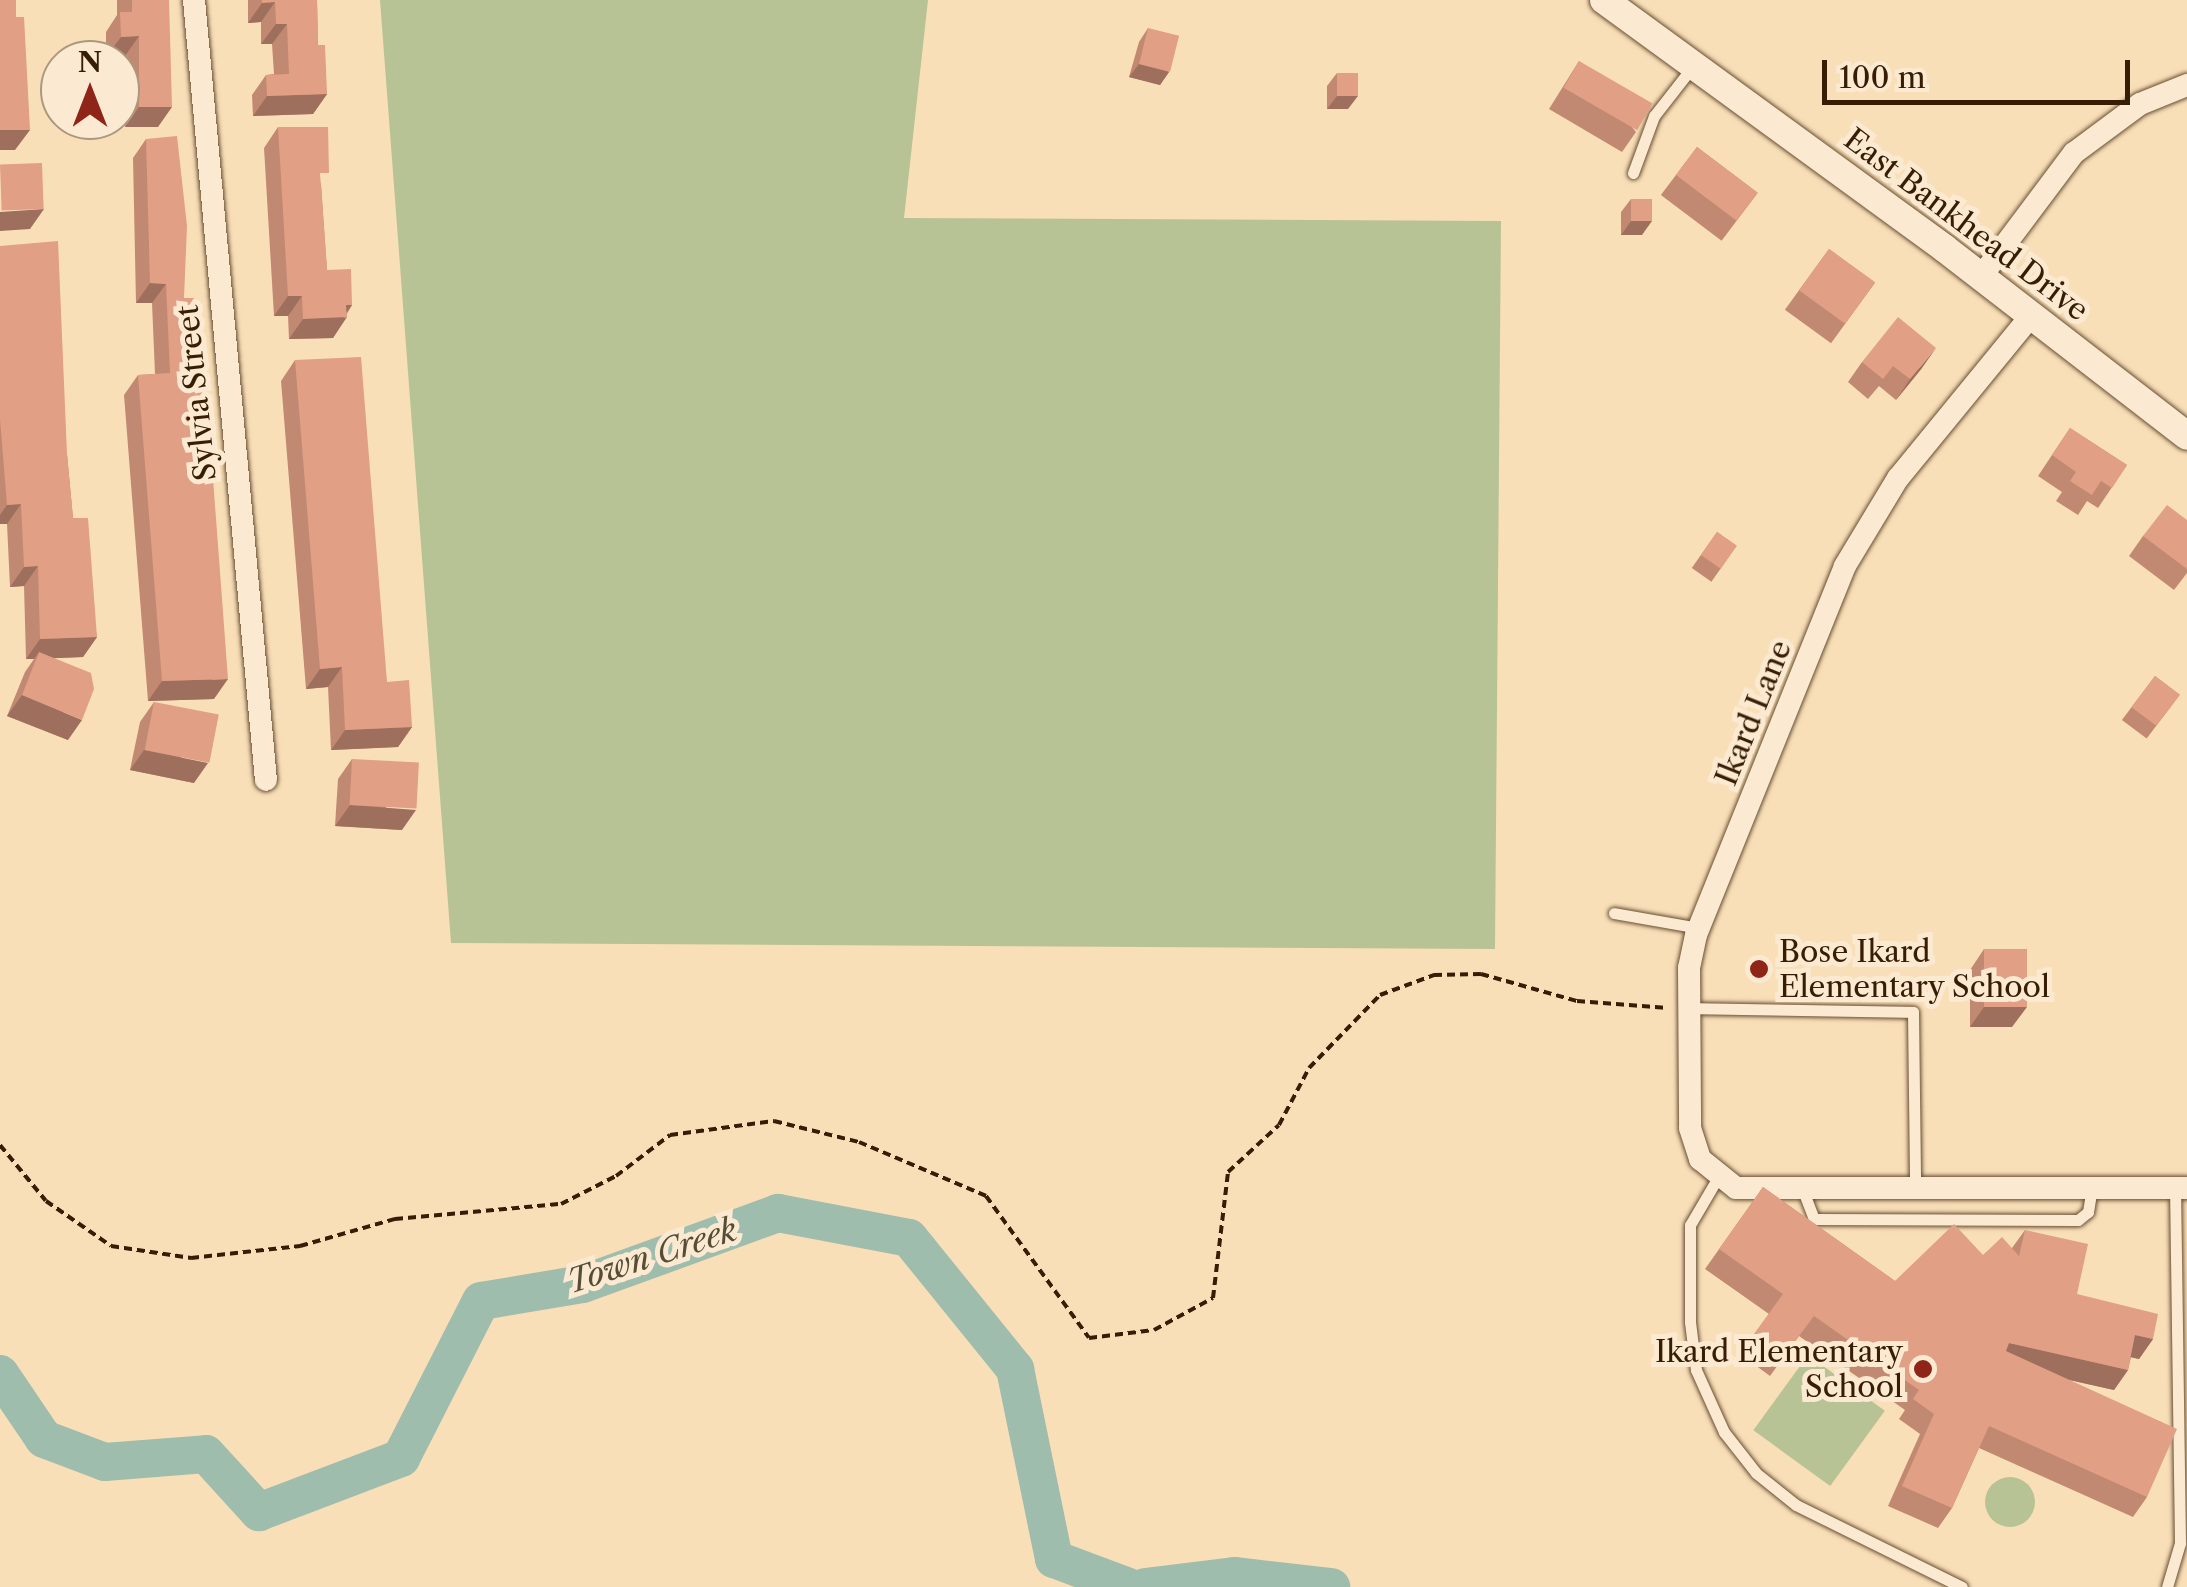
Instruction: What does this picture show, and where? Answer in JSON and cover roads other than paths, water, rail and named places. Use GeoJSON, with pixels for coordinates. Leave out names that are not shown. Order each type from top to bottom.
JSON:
{"type":"FeatureCollection","features":[{"type":"Feature","properties":{"kind":"street","name":"Sylvia Street"},"geometry":{"type":"LineString","coordinates":[[194,0],[266,780]]}},
{"type":"Feature","properties":{"kind":"street","name":"East Bankhead Drive"},"geometry":{"type":"LineString","coordinates":[[1604,0],[1696,63],[2187,436]]}},
{"type":"Feature","properties":{"kind":"street"},"geometry":{"type":"LineString","coordinates":[[1980,278],[2074,152],[2140,104],[2187,84]]}},
{"type":"Feature","properties":{"kind":"street","name":"Ikard Lane"},"geometry":{"type":"LineString","coordinates":[[1717,1179],[1693,1147],[1690,1128],[1689,1008],[1700,928],[1845,566],[1898,478],[2030,316]]}},
{"type":"Feature","properties":{"kind":"street"},"geometry":{"type":"LineString","coordinates":[[1717,1179],[1736,1188],[2181,1188]]}},
{"type":"Feature","properties":{"kind":"lane"},"geometry":{"type":"LineString","coordinates":[[1633,174],[1654,116],[1696,63]]}},
{"type":"Feature","properties":{"kind":"lane"},"geometry":{"type":"LineString","coordinates":[[1614,912],[1700,928]]}},
{"type":"Feature","properties":{"kind":"lane"},"geometry":{"type":"LineString","coordinates":[[1689,1008],[1912,1012],[1916,1188]]}},
{"type":"Feature","properties":{"kind":"lane"},"geometry":{"type":"LineString","coordinates":[[1717,1179],[1690,1225],[1690,1322],[1696,1370],[1724,1432],[1756,1473],[1796,1505],[1962,1587]]}},
{"type":"Feature","properties":{"kind":"lane"},"geometry":{"type":"LineString","coordinates":[[1802,1188],[1814,1219],[2078,1220],[2088,1212],[2092,1188]]}},
{"type":"Feature","properties":{"kind":"lane"},"geometry":{"type":"LineString","coordinates":[[2167,1587],[2180,1543],[2181,1188]]}},
{"type":"Feature","properties":{"kind":"waterway","name":"Town Creek"},"geometry":{"type":"LineString","coordinates":[[0,1374],[44,1439],[105,1462],[206,1454],[259,1512],[401,1458],[481,1301],[583,1284],[778,1213],[909,1238],[1015,1369],[1054,1559],[1129,1587]]}},
{"type":"Feature","properties":{"kind":"waterway","name":"Town Creek"},"geometry":{"type":"LineString","coordinates":[[1145,1587],[1234,1576],[1331,1587]]}},
{"type":"Feature","properties":{"kind":"place","name":"Bose Ikard Elementary School"},"geometry":{"type":"Point","coordinates":[1759,969]}},
{"type":"Feature","properties":{"kind":"place","name":"Ikard Elementary School"},"geometry":{"type":"Point","coordinates":[1923,1369]}}]}
